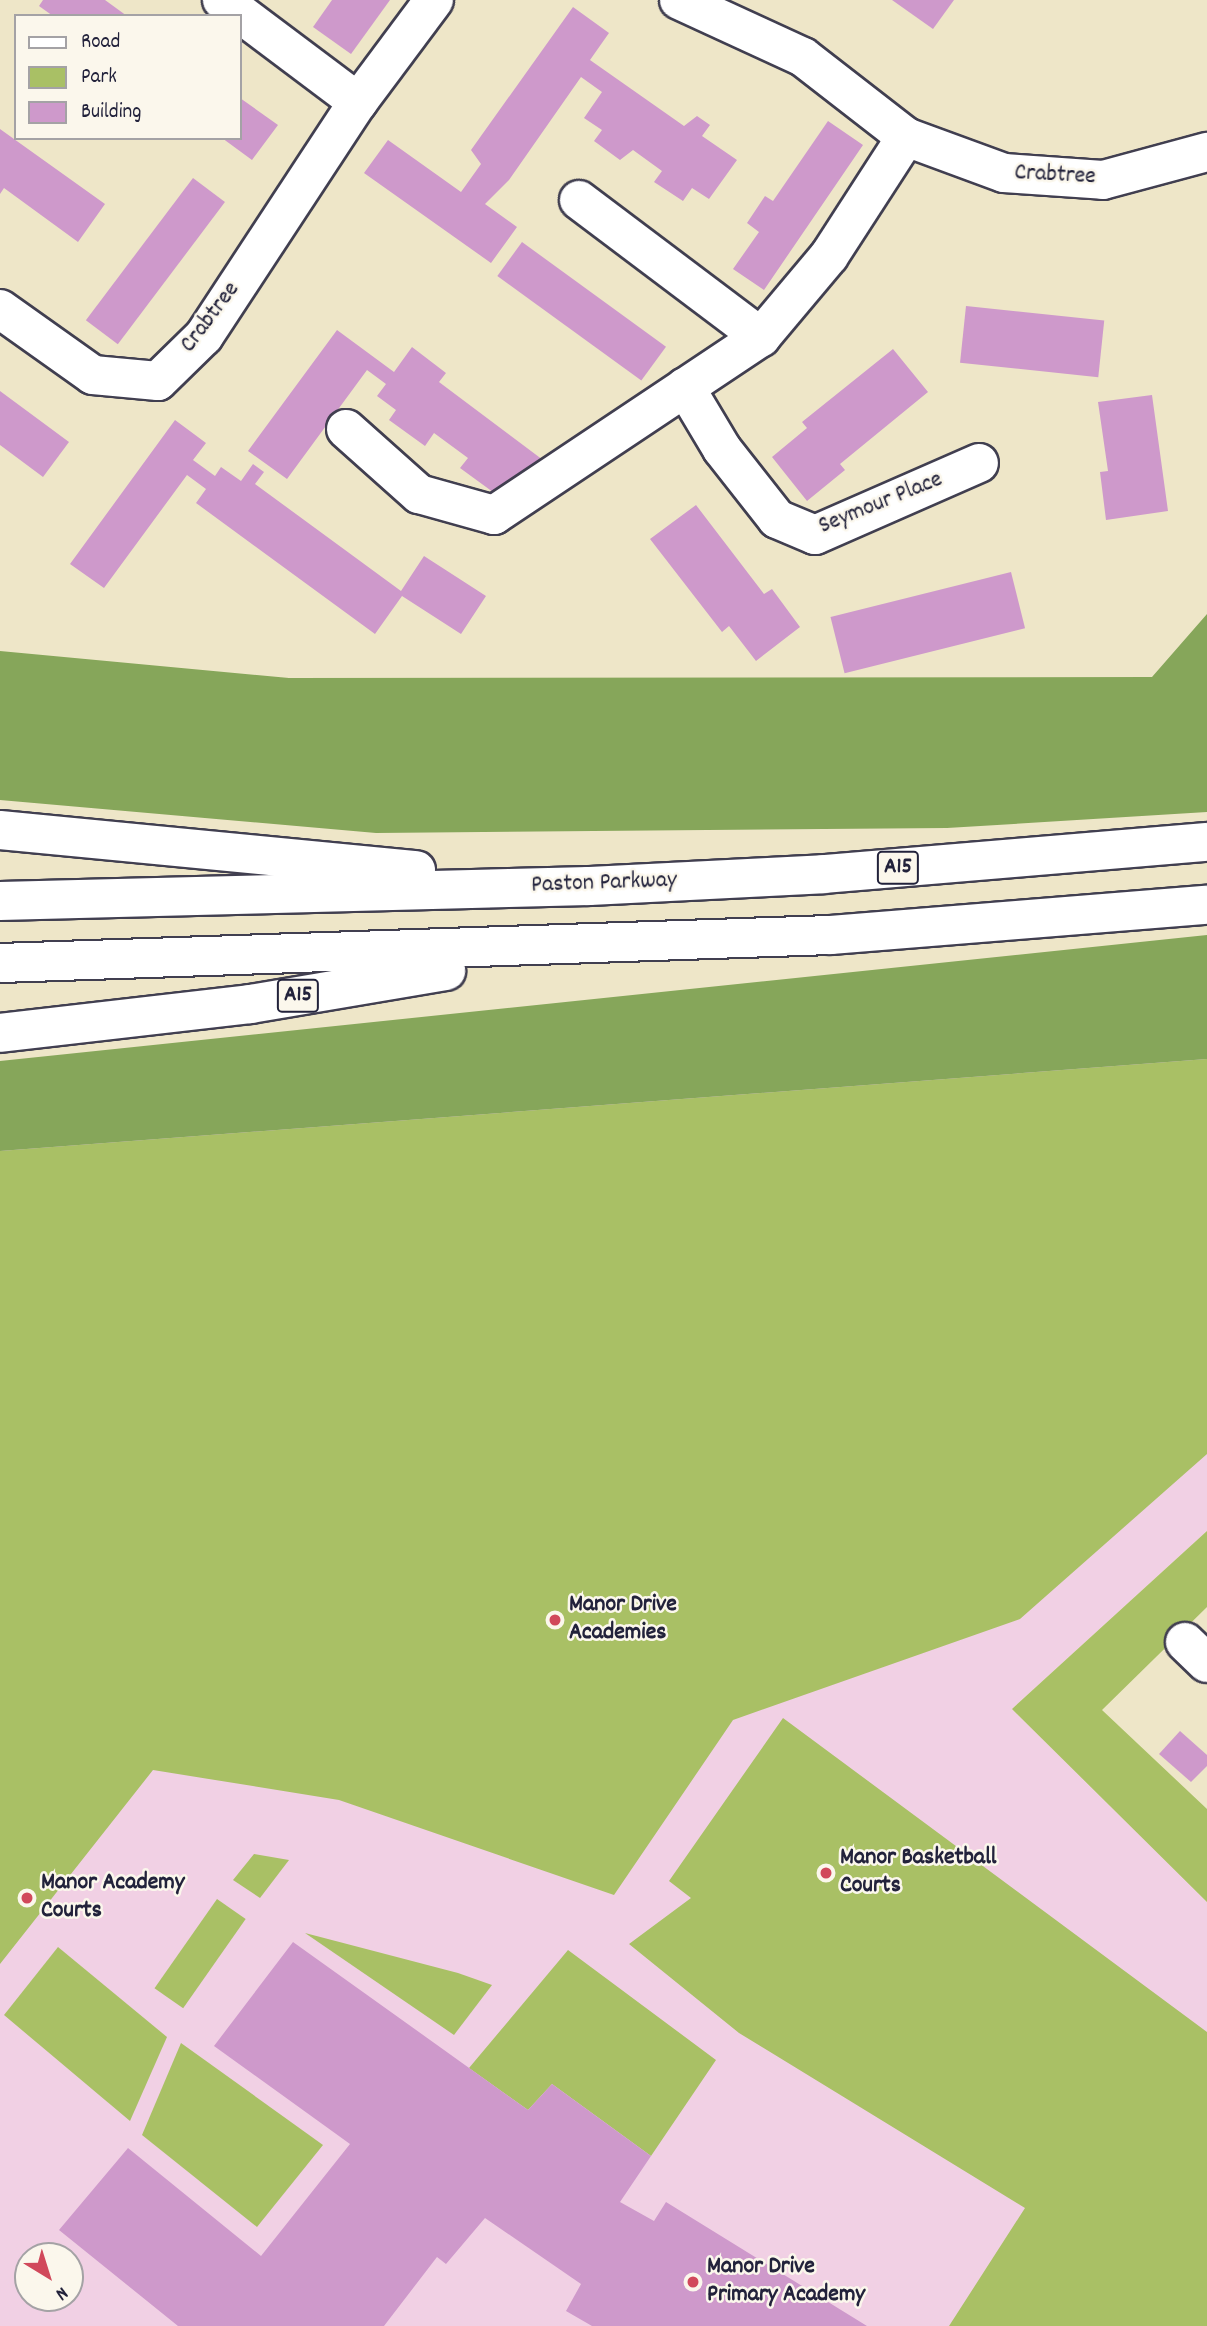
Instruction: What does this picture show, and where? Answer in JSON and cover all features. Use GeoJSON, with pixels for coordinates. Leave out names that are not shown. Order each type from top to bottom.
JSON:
{"type":"FeatureCollection","features":[{"type":"Feature","properties":{"kind":"main road"},"geometry":{"type":"LineString","coordinates":[[222,0],[241,14]]}},
{"type":"Feature","properties":{"kind":"main road","name":"Crabtree"},"geometry":{"type":"LineString","coordinates":[[0,309],[93,375],[158,381],[204,336],[358,102],[433,0]]}},
{"type":"Feature","properties":{"kind":"main road","name":"Crabtree"},"geometry":{"type":"LineString","coordinates":[[679,0],[803,57],[906,137],[1004,173],[1103,180],[1207,152]]}},
{"type":"Feature","properties":{"kind":"main road"},"geometry":{"type":"LineString","coordinates":[[242,15],[358,102]]}},
{"type":"Feature","properties":{"kind":"main road"},"geometry":{"type":"LineString","coordinates":[[346,429],[419,494],[494,515],[761,337],[829,256],[906,137]]}},
{"type":"Feature","properties":{"kind":"main road"},"geometry":{"type":"LineString","coordinates":[[579,200],[761,337]]}},
{"type":"Feature","properties":{"kind":"main road","name":"Seymour Place"},"geometry":{"type":"LineString","coordinates":[[685,387],[722,449],[777,519],[815,535],[979,463]]}},
{"type":"Feature","properties":{"kind":"main road","name":"A15"},"geometry":{"type":"LineString","coordinates":[[0,831],[589,886]]}},
{"type":"Feature","properties":{"kind":"main road","name":"Paston Parkway"},"geometry":{"type":"LineString","coordinates":[[0,901],[589,886],[824,874],[1207,842]]}},
{"type":"Feature","properties":{"kind":"main road","name":"A15"},"geometry":{"type":"LineString","coordinates":[[0,963],[593,946],[831,935],[1207,905]]}},
{"type":"Feature","properties":{"kind":"main road","name":"A15"},"geometry":{"type":"LineString","coordinates":[[0,1033],[250,1004],[593,946]]}},
{"type":"Feature","properties":{"kind":"shaded area","name":"Manor Drive Academies"},"geometry":{"type":"Polygon","coordinates":[[[1207,1000],[1207,1531],[1012,1709],[1207,1902],[1207,2326],[0,2326],[0,1114],[1207,1000]]]}},
{"type":"Feature","properties":{"kind":"green space"},"geometry":{"type":"Polygon","coordinates":[[[1207,614],[1207,812],[947,828],[376,833],[0,800],[0,651],[289,678],[1152,677],[1207,614]]]}},
{"type":"Feature","properties":{"kind":"green space"},"geometry":{"type":"Polygon","coordinates":[[[1207,935],[1207,1059],[0,1151],[0,1061],[1207,935]]]}},
{"type":"Feature","properties":{"kind":"green space"},"geometry":{"type":"Polygon","coordinates":[[[1207,1059],[1207,1454],[1020,1619],[733,1720],[614,1895],[339,1800],[153,1770],[0,1964],[0,1151],[1207,1059]]]}},
{"type":"Feature","properties":{"kind":"green space"},"geometry":{"type":"Polygon","coordinates":[[[1207,1531],[1207,1607],[1102,1710],[1207,1809],[1207,1902],[1012,1709],[1207,1531]]]}},
{"type":"Feature","properties":{"kind":"green space"},"geometry":{"type":"Polygon","coordinates":[[[783,1718],[1207,2032],[1207,2326],[949,2326],[1025,2208],[739,2033],[629,1944],[691,1898],[669,1881],[783,1718]]]}},
{"type":"Feature","properties":{"kind":"green space"},"geometry":{"type":"Polygon","coordinates":[[[254,1854],[289,1860],[260,1898],[233,1880],[254,1854]]]}},
{"type":"Feature","properties":{"kind":"green space"},"geometry":{"type":"Polygon","coordinates":[[[217,1899],[246,1919],[183,2008],[154,1988],[217,1899]]]}},
{"type":"Feature","properties":{"kind":"green space"},"geometry":{"type":"Polygon","coordinates":[[[305,1933],[458,1973],[492,1985],[454,2035],[305,1933]]]}},
{"type":"Feature","properties":{"kind":"green space"},"geometry":{"type":"Polygon","coordinates":[[[58,1947],[167,2037],[130,2121],[4,2015],[58,1947]]]}},
{"type":"Feature","properties":{"kind":"green space"},"geometry":{"type":"Polygon","coordinates":[[[568,1950],[716,2060],[651,2156],[552,2084],[528,2110],[469,2068],[568,1950]]]}},
{"type":"Feature","properties":{"kind":"green space"},"geometry":{"type":"Polygon","coordinates":[[[181,2043],[323,2145],[257,2227],[142,2135],[181,2043]]]}},
{"type":"Feature","properties":{"kind":"building"},"geometry":{"type":"Polygon","coordinates":[[[43,0],[105,0],[124,14],[50,14],[39,6],[43,0]]]}},
{"type":"Feature","properties":{"kind":"building"},"geometry":{"type":"Polygon","coordinates":[[[332,0],[390,0],[351,54],[313,27],[332,0]]]}},
{"type":"Feature","properties":{"kind":"building"},"geometry":{"type":"Polygon","coordinates":[[[892,0],[954,0],[933,29],[892,0]]]}},
{"type":"Feature","properties":{"kind":"building"},"geometry":{"type":"Polygon","coordinates":[[[573,7],[609,33],[590,60],[684,126],[697,116],[710,125],[702,136],[737,160],[709,199],[692,188],[683,201],[654,182],[662,171],[633,150],[620,160],[594,141],[602,130],[584,118],[602,92],[581,77],[509,180],[485,204],[517,227],[491,263],[364,173],[388,140],[461,192],[481,164],[471,150],[573,7]]]}},
{"type":"Feature","properties":{"kind":"building"},"geometry":{"type":"Polygon","coordinates":[[[242,99],[278,125],[252,160],[225,140],[242,140],[242,99]]]}},
{"type":"Feature","properties":{"kind":"building"},"geometry":{"type":"Polygon","coordinates":[[[828,121],[863,145],[764,290],[733,269],[759,232],[747,223],[765,196],[773,201],[828,121]]]}},
{"type":"Feature","properties":{"kind":"building"},"geometry":{"type":"Polygon","coordinates":[[[0,129],[105,204],[78,242],[4,188],[0,194],[0,129]]]}},
{"type":"Feature","properties":{"kind":"building"},"geometry":{"type":"Polygon","coordinates":[[[193,178],[225,202],[118,344],[86,320],[193,178]]]}},
{"type":"Feature","properties":{"kind":"building"},"geometry":{"type":"Polygon","coordinates":[[[522,242],[666,347],[641,381],[497,276],[522,242]]]}},
{"type":"Feature","properties":{"kind":"building"},"geometry":{"type":"Polygon","coordinates":[[[966,306],[1104,321],[1098,377],[960,363],[966,306]]]}},
{"type":"Feature","properties":{"kind":"building"},"geometry":{"type":"Polygon","coordinates":[[[337,330],[394,372],[412,347],[446,373],[439,382],[547,463],[524,493],[507,481],[497,495],[460,468],[468,458],[434,433],[425,446],[389,420],[396,410],[377,396],[386,384],[367,370],[287,479],[248,451],[337,330]]]}},
{"type":"Feature","properties":{"kind":"building"},"geometry":{"type":"Polygon","coordinates":[[[893,349],[928,392],[840,464],[845,470],[807,501],[772,457],[807,428],[802,422],[893,349]]]}},
{"type":"Feature","properties":{"kind":"building"},"geometry":{"type":"Polygon","coordinates":[[[0,391],[69,442],[43,477],[0,445],[0,391]]]}},
{"type":"Feature","properties":{"kind":"building"},"geometry":{"type":"Polygon","coordinates":[[[1152,395],[1168,511],[1106,520],[1100,472],[1108,471],[1098,402],[1152,395]]]}},
{"type":"Feature","properties":{"kind":"building"},"geometry":{"type":"Polygon","coordinates":[[[175,420],[206,443],[193,460],[215,476],[221,467],[241,481],[253,464],[264,472],[255,484],[401,591],[424,556],[486,596],[461,634],[402,596],[375,634],[196,503],[206,489],[187,475],[104,588],[70,564],[175,420]]]}},
{"type":"Feature","properties":{"kind":"building"},"geometry":{"type":"Polygon","coordinates":[[[696,505],[764,594],[772,589],[800,627],[756,661],[729,626],[722,632],[650,539],[696,505]]]}},
{"type":"Feature","properties":{"kind":"building"},"geometry":{"type":"Polygon","coordinates":[[[1011,572],[1025,628],[845,673],[831,617],[1011,572]]]}},
{"type":"Feature","properties":{"kind":"building"},"geometry":{"type":"Polygon","coordinates":[[[1180,1731],[1207,1755],[1207,1766],[1191,1782],[1159,1754],[1180,1731]]]}},
{"type":"Feature","properties":{"kind":"building"},"geometry":{"type":"Polygon","coordinates":[[[293,1942],[528,2110],[552,2084],[651,2156],[620,2202],[654,2221],[666,2202],[867,2326],[592,2326],[566,2311],[581,2284],[485,2218],[446,2264],[437,2257],[384,2326],[178,2326],[84,2250],[84,2242],[74,2242],[59,2230],[128,2148],[261,2256],[350,2144],[214,2046],[293,1942]]]}},
{"type":"Feature","properties":{"kind":"place","name":"Manor Drive Academies"},"geometry":{"type":"Point","coordinates":[555,1620]}},
{"type":"Feature","properties":{"kind":"place","name":"Manor Basketball Courts"},"geometry":{"type":"Point","coordinates":[826,1873]}},
{"type":"Feature","properties":{"kind":"place","name":"Manor Academy Courts"},"geometry":{"type":"Point","coordinates":[27,1898]}},
{"type":"Feature","properties":{"kind":"place","name":"Manor Drive Primary Academy"},"geometry":{"type":"Point","coordinates":[693,2282]}}]}
